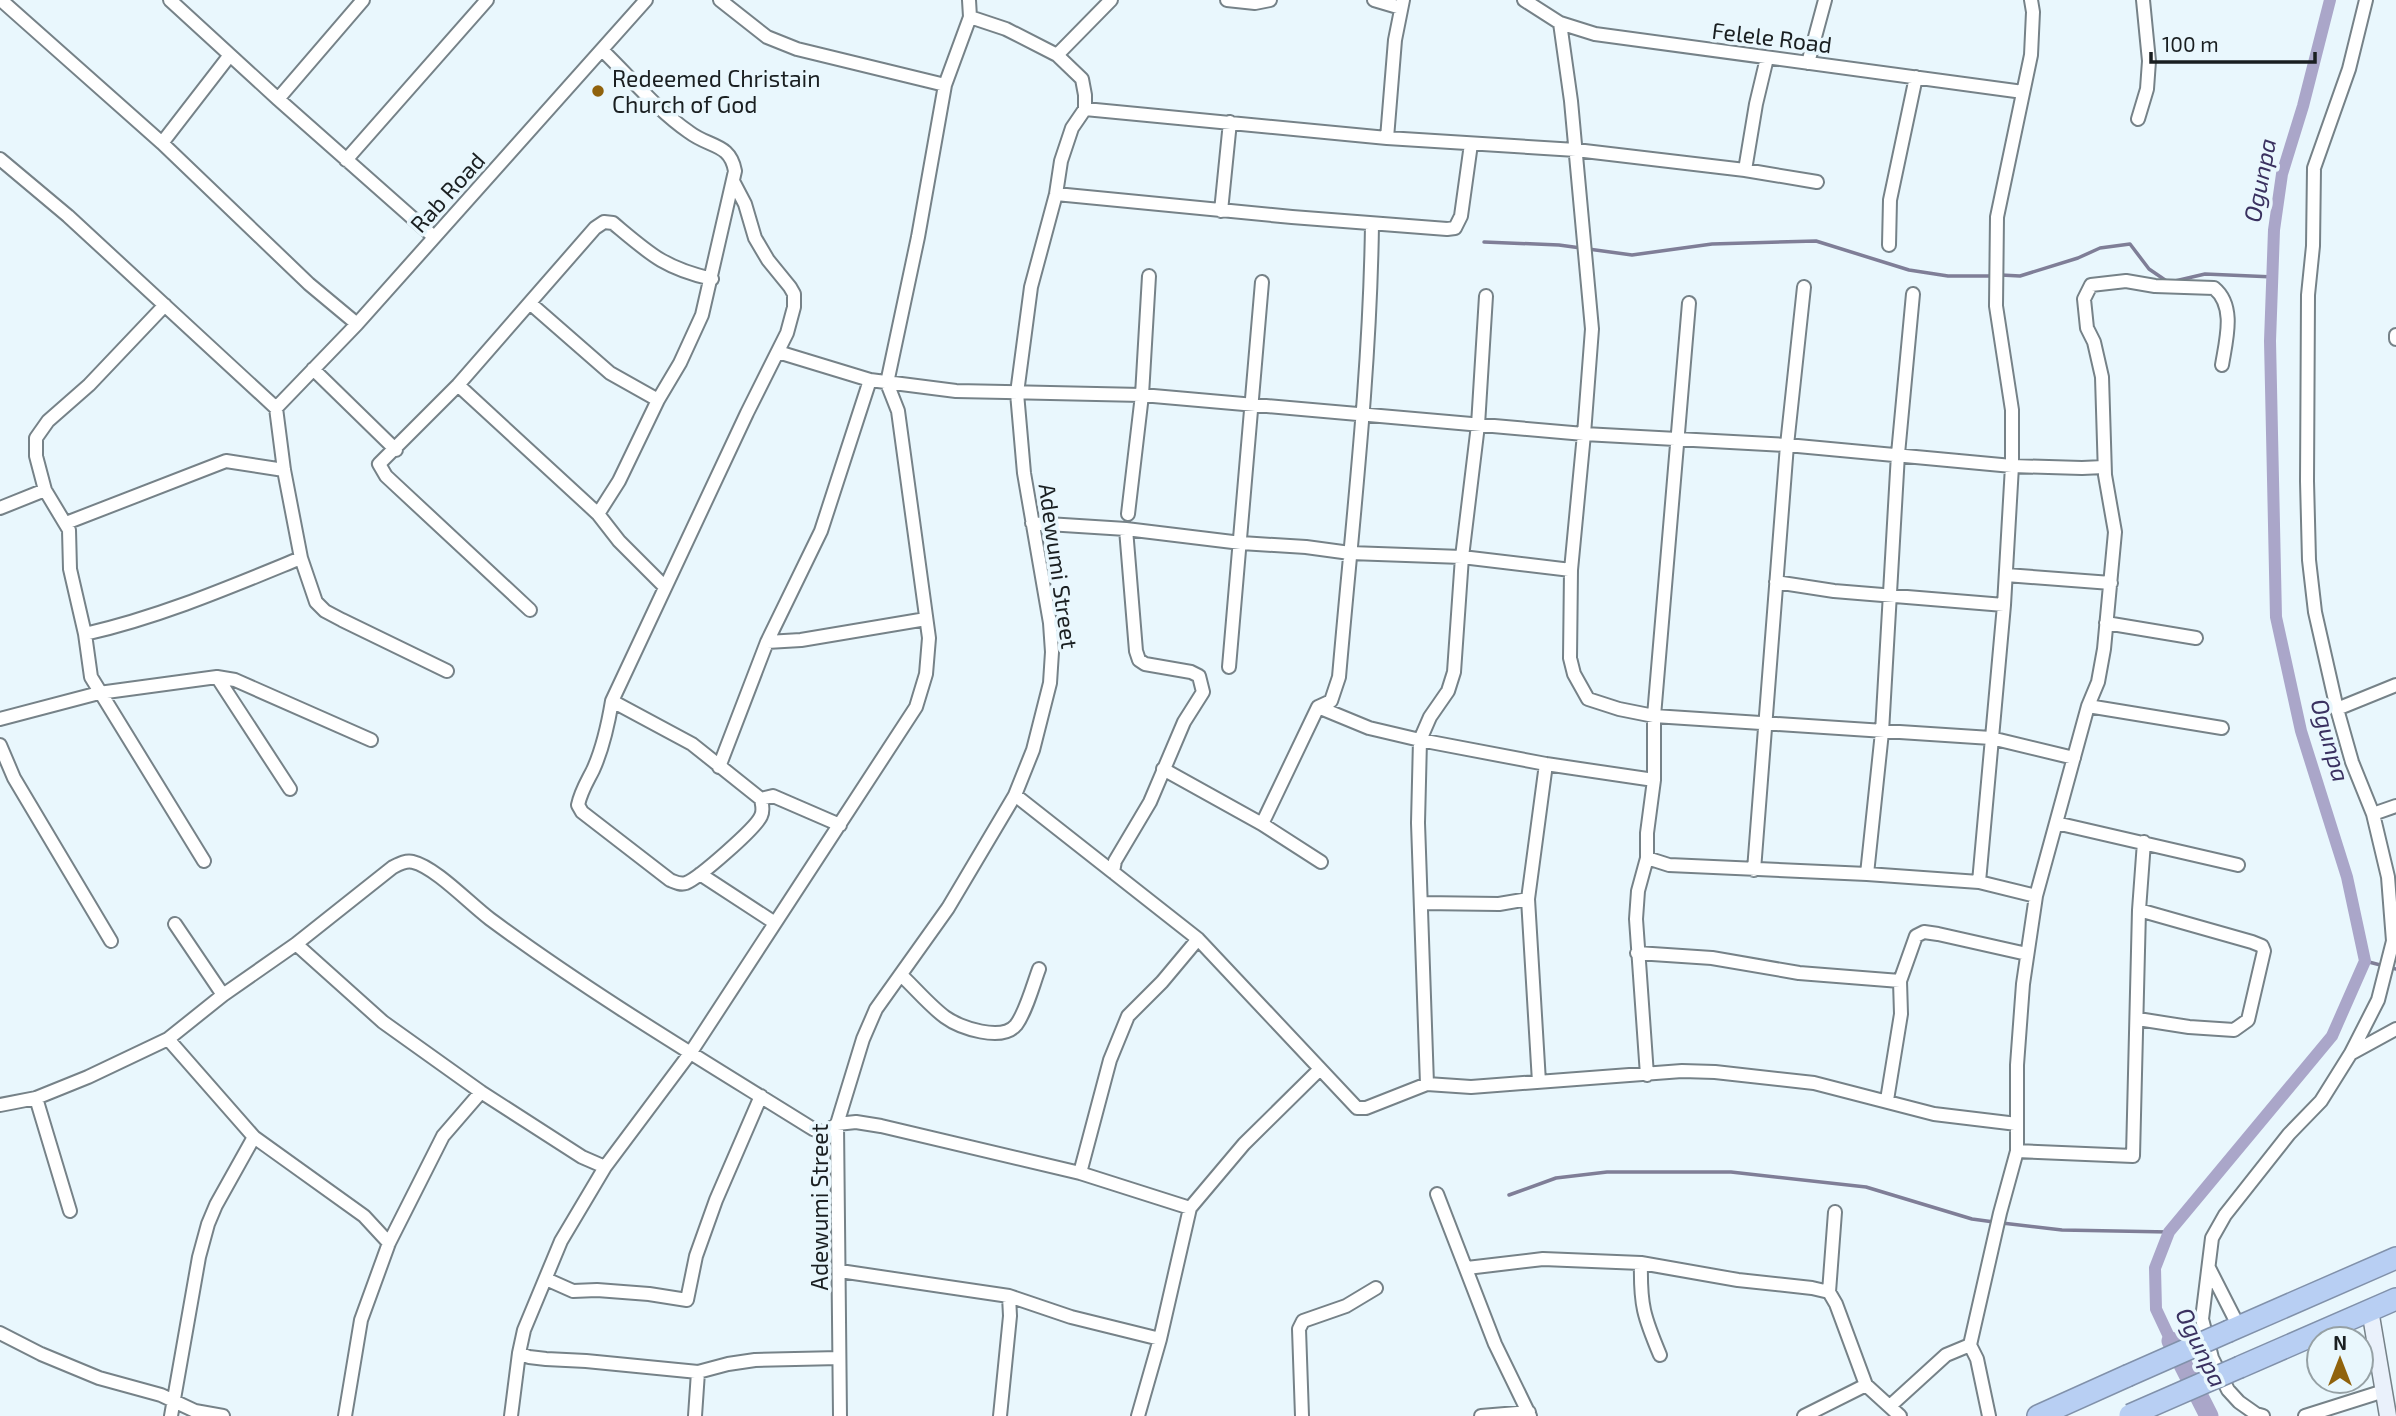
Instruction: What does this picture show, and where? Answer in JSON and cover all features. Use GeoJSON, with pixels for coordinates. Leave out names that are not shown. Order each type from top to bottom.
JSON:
{"type":"FeatureCollection","features":[{"type":"Feature","properties":{"kind":"highway"},"geometry":{"type":"LineString","coordinates":[[2038,1416],[2396,1258]]}},
{"type":"Feature","properties":{"kind":"highway"},"geometry":{"type":"LineString","coordinates":[[2128,1415],[2396,1298]]}},
{"type":"Feature","properties":{"kind":"street"},"geometry":{"type":"LineString","coordinates":[[1,0],[162,143],[309,284],[357,324]]}},
{"type":"Feature","properties":{"kind":"street"},"geometry":{"type":"LineString","coordinates":[[170,0],[435,237]]}},
{"type":"Feature","properties":{"kind":"street"},"geometry":{"type":"LineString","coordinates":[[343,0],[351,12]]}},
{"type":"Feature","properties":{"kind":"street"},"geometry":{"type":"LineString","coordinates":[[278,99],[363,0]]}},
{"type":"Feature","properties":{"kind":"street"},"geometry":{"type":"LineString","coordinates":[[346,160],[487,0]]}},
{"type":"Feature","properties":{"kind":"street"},"geometry":{"type":"LineString","coordinates":[[720,0],[766,37],[787,45],[945,85]]}},
{"type":"Feature","properties":{"kind":"street"},"geometry":{"type":"LineString","coordinates":[[511,1416],[524,1330],[561,1241],[605,1167],[691,1052],[916,707],[926,674],[929,638],[898,411],[887,383],[918,237],[945,85],[970,17],[969,0]]}},
{"type":"Feature","properties":{"kind":"street"},"geometry":{"type":"LineString","coordinates":[[1058,55],[1111,0]]}},
{"type":"Feature","properties":{"kind":"street"},"geometry":{"type":"LineString","coordinates":[[1227,0],[1255,3],[1270,0]]}},
{"type":"Feature","properties":{"kind":"street"},"geometry":{"type":"LineString","coordinates":[[1374,0],[1402,4],[1395,40],[1387,138]]}},
{"type":"Feature","properties":{"kind":"street","name":"Felele Road"},"geometry":{"type":"LineString","coordinates":[[1524,0],[1560,23],[1595,34],[2023,92]]}},
{"type":"Feature","properties":{"kind":"street"},"geometry":{"type":"LineString","coordinates":[[1808,63],[1825,0]]}},
{"type":"Feature","properties":{"kind":"street"},"geometry":{"type":"LineString","coordinates":[[1979,882],[2004,604],[2012,466],[2012,410],[1996,306],[1997,217],[2031,55],[2031,0]]}},
{"type":"Feature","properties":{"kind":"street"},"geometry":{"type":"LineString","coordinates":[[2138,119],[2147,89],[2149,61],[2143,0]]}},
{"type":"Feature","properties":{"kind":"street"},"geometry":{"type":"LineString","coordinates":[[2263,1416],[2248,1408],[2228,1390],[2212,1358],[2202,1319],[2212,1238],[2225,1215],[2289,1134],[2321,1101],[2354,1048],[2378,1000],[2393,941],[2392,875],[2373,814],[2352,762],[2337,709],[2315,612],[2309,560],[2308,295],[2313,246],[2314,168],[2349,69],[2366,0]]}},
{"type":"Feature","properties":{"kind":"street","name":"Rab Road"},"geometry":{"type":"LineString","coordinates":[[276,408],[357,324],[645,1]]}},
{"type":"Feature","properties":{"kind":"street"},"geometry":{"type":"LineString","coordinates":[[970,17],[1006,29],[1058,55],[1082,79],[1085,109],[1387,138],[1576,150],[1745,170],[1817,182]]}},
{"type":"Feature","properties":{"kind":"street"},"geometry":{"type":"LineString","coordinates":[[1560,23],[1576,150],[1592,329],[1571,570],[1570,658],[1588,699],[1654,716],[1991,738],[2074,758]]}},
{"type":"Feature","properties":{"kind":"street"},"geometry":{"type":"LineString","coordinates":[[598,514],[619,481],[702,315],[735,171],[733,157],[725,149],[710,145],[688,132],[602,50]]}},
{"type":"Feature","properties":{"kind":"street"},"geometry":{"type":"LineString","coordinates":[[162,143],[230,55]]}},
{"type":"Feature","properties":{"kind":"street"},"geometry":{"type":"LineString","coordinates":[[1745,170],[1766,58]]}},
{"type":"Feature","properties":{"kind":"street"},"geometry":{"type":"LineString","coordinates":[[1888,245],[1890,200],[1916,77]]}},
{"type":"Feature","properties":{"kind":"street","name":"Adewumi Street"},"geometry":{"type":"LineString","coordinates":[[840,1416],[837,1124],[863,1039],[876,1009],[948,908],[1015,795],[1033,750],[1050,683],[1050,623],[1019,437],[1017,393],[1031,286],[1062,160],[1072,128],[1085,109]]}},
{"type":"Feature","properties":{"kind":"street"},"geometry":{"type":"LineString","coordinates":[[1221,211],[1230,122]]}},
{"type":"Feature","properties":{"kind":"street"},"geometry":{"type":"LineString","coordinates":[[1055,194],[1438,230],[1455,228],[1461,216],[1471,144]]}},
{"type":"Feature","properties":{"kind":"street"},"geometry":{"type":"LineString","coordinates":[[2,166],[68,216],[276,408],[284,470],[301,558],[316,602],[325,611],[447,671]]}},
{"type":"Feature","properties":{"kind":"street"},"geometry":{"type":"LineString","coordinates":[[612,701],[692,744],[761,799],[763,807],[758,820],[700,874],[681,884],[670,880],[582,813],[578,805],[582,788],[593,770],[604,741],[612,701],[787,333],[794,307],[794,294],[755,238],[745,204],[734,183]]}},
{"type":"Feature","properties":{"kind":"street"},"geometry":{"type":"LineString","coordinates":[[530,610],[386,476],[379,464],[396,450],[458,385],[595,228],[604,222],[613,223],[656,259],[682,272],[712,279]]}},
{"type":"Feature","properties":{"kind":"street"},"geometry":{"type":"LineString","coordinates":[[1262,824],[1318,707],[1331,701],[1339,677],[1364,414],[1371,307],[1372,224]]}},
{"type":"Feature","properties":{"kind":"street"},"geometry":{"type":"LineString","coordinates":[[1128,514],[1142,395],[1149,276]]}},
{"type":"Feature","properties":{"kind":"street"},"geometry":{"type":"LineString","coordinates":[[1989,1416],[1977,1359],[1970,1345],[2017,1151],[2017,1065],[2027,954],[2036,896],[2088,706],[2098,682],[2112,583],[2115,532],[2104,467],[2102,377],[2094,342],[2087,328],[2084,299],[2091,285],[2126,281],[2155,286],[2214,288],[2221,294],[2226,305],[2228,326],[2222,365]]}},
{"type":"Feature","properties":{"kind":"street"},"geometry":{"type":"LineString","coordinates":[[1229,667],[1262,282]]}},
{"type":"Feature","properties":{"kind":"street"},"geometry":{"type":"LineString","coordinates":[[1754,870],[1787,445],[1804,287]]}},
{"type":"Feature","properties":{"kind":"street"},"geometry":{"type":"LineString","coordinates":[[1867,874],[1882,732],[1898,454],[1913,294]]}},
{"type":"Feature","properties":{"kind":"street"},"geometry":{"type":"LineString","coordinates":[[1427,1084],[1418,823],[1420,740],[1430,717],[1448,691],[1454,672],[1462,557],[1478,425],[1486,296]]}},
{"type":"Feature","properties":{"kind":"street"},"geometry":{"type":"LineString","coordinates":[[531,303],[610,373],[658,400]]}},
{"type":"Feature","properties":{"kind":"street"},"geometry":{"type":"LineString","coordinates":[[1647,1075],[1637,953],[1638,891],[1647,858],[1647,833],[1654,780],[1654,716],[1689,303]]}},
{"type":"Feature","properties":{"kind":"street"},"geometry":{"type":"LineString","coordinates":[[165,305],[89,385],[48,421],[36,438],[36,456],[45,490],[71,536],[70,569],[85,634],[89,668],[99,693],[204,861]]}},
{"type":"Feature","properties":{"kind":"street"},"geometry":{"type":"LineString","coordinates":[[778,352],[870,380],[956,391],[1142,395],[1584,434],[1787,445],[2012,466],[2104,467]]}},
{"type":"Feature","properties":{"kind":"street"},"geometry":{"type":"LineString","coordinates":[[313,369],[396,450]]}},
{"type":"Feature","properties":{"kind":"street"},"geometry":{"type":"LineString","coordinates":[[719,767],[766,642],[821,531],[870,380]]}},
{"type":"Feature","properties":{"kind":"street"},"geometry":{"type":"LineString","coordinates":[[458,385],[598,514],[619,541],[665,587]]}},
{"type":"Feature","properties":{"kind":"street"},"geometry":{"type":"LineString","coordinates":[[66,523],[226,461],[284,470]]}},
{"type":"Feature","properties":{"kind":"street"},"geometry":{"type":"LineString","coordinates":[[0,508],[45,490]]}},
{"type":"Feature","properties":{"kind":"street"},"geometry":{"type":"LineString","coordinates":[[1032,523],[1126,529],[1350,553],[1462,557],[1571,570]]}},
{"type":"Feature","properties":{"kind":"street"},"geometry":{"type":"LineString","coordinates":[[1113,872],[1115,861],[1150,802],[1184,722],[1203,692],[1199,676],[1191,672],[1145,664],[1139,660],[1133,623],[1126,529]]}},
{"type":"Feature","properties":{"kind":"street"},"geometry":{"type":"LineString","coordinates":[[85,634],[125,625],[196,601],[301,558]]}},
{"type":"Feature","properties":{"kind":"street"},"geometry":{"type":"LineString","coordinates":[[2006,575],[2112,583]]}},
{"type":"Feature","properties":{"kind":"street"},"geometry":{"type":"LineString","coordinates":[[1776,582],[1834,591],[2004,604]]}},
{"type":"Feature","properties":{"kind":"street"},"geometry":{"type":"LineString","coordinates":[[766,642],[801,640],[926,619]]}},
{"type":"Feature","properties":{"kind":"street"},"geometry":{"type":"LineString","coordinates":[[2106,623],[2196,638]]}},
{"type":"Feature","properties":{"kind":"street"},"geometry":{"type":"LineString","coordinates":[[216,677],[290,789]]}},
{"type":"Feature","properties":{"kind":"street"},"geometry":{"type":"LineString","coordinates":[[0,719],[99,693],[216,677],[235,680],[371,740]]}},
{"type":"Feature","properties":{"kind":"street"},"geometry":{"type":"LineString","coordinates":[[2337,709],[2396,685]]}},
{"type":"Feature","properties":{"kind":"street"},"geometry":{"type":"LineString","coordinates":[[2088,706],[2222,728]]}},
{"type":"Feature","properties":{"kind":"street"},"geometry":{"type":"LineString","coordinates":[[1318,707],[1369,728],[1420,740],[1546,764],[1654,780]]}},
{"type":"Feature","properties":{"kind":"street"},"geometry":{"type":"LineString","coordinates":[[0,745],[14,778],[111,941]]}},
{"type":"Feature","properties":{"kind":"street"},"geometry":{"type":"LineString","coordinates":[[1539,1082],[1528,899],[1546,764]]}},
{"type":"Feature","properties":{"kind":"street"},"geometry":{"type":"LineString","coordinates":[[1163,769],[1262,824],[1321,862]]}},
{"type":"Feature","properties":{"kind":"street"},"geometry":{"type":"LineString","coordinates":[[1015,795],[1198,939],[1357,1108],[1366,1108],[1427,1084],[1471,1087],[1715,1072],[1789,1079],[1887,1100],[1934,1114],[2017,1125]]}},
{"type":"Feature","properties":{"kind":"street"},"geometry":{"type":"LineString","coordinates":[[761,799],[773,796],[840,825]]}},
{"type":"Feature","properties":{"kind":"street"},"geometry":{"type":"LineString","coordinates":[[2373,814],[2396,806]]}},
{"type":"Feature","properties":{"kind":"street"},"geometry":{"type":"LineString","coordinates":[[2056,823],[2238,865]]}},
{"type":"Feature","properties":{"kind":"street"},"geometry":{"type":"LineString","coordinates":[[2017,1151],[2133,1156],[2144,842]]}},
{"type":"Feature","properties":{"kind":"street"},"geometry":{"type":"LineString","coordinates":[[1647,858],[1669,865],[1979,882],[2036,896]]}},
{"type":"Feature","properties":{"kind":"street"},"geometry":{"type":"LineString","coordinates":[[0,1105],[36,1098],[168,1039],[223,995],[296,944],[393,867],[411,861],[427,868],[489,918],[591,989],[813,1129],[824,1133],[837,1124],[856,1122],[881,1126],[1080,1173],[1190,1208]]}},
{"type":"Feature","properties":{"kind":"street"},"geometry":{"type":"LineString","coordinates":[[700,874],[775,923]]}},
{"type":"Feature","properties":{"kind":"street"},"geometry":{"type":"LineString","coordinates":[[1420,904],[1499,904],[1528,899]]}},
{"type":"Feature","properties":{"kind":"street"},"geometry":{"type":"LineString","coordinates":[[2138,1019],[2189,1027],[2234,1030],[2248,1020],[2264,951],[2262,946],[2252,942],[2140,910]]}},
{"type":"Feature","properties":{"kind":"street"},"geometry":{"type":"LineString","coordinates":[[175,924],[223,995]]}},
{"type":"Feature","properties":{"kind":"street"},"geometry":{"type":"LineString","coordinates":[[1887,1100],[1901,1014],[1900,981],[1916,936],[1924,932],[2027,954]]}},
{"type":"Feature","properties":{"kind":"street"},"geometry":{"type":"LineString","coordinates":[[1080,1173],[1110,1060],[1128,1016],[1162,982],[1198,939]]}},
{"type":"Feature","properties":{"kind":"street"},"geometry":{"type":"LineString","coordinates":[[296,944],[383,1022],[481,1092],[582,1157],[605,1167]]}},
{"type":"Feature","properties":{"kind":"street"},"geometry":{"type":"LineString","coordinates":[[1637,953],[1712,958],[1799,973],[1900,981]]}},
{"type":"Feature","properties":{"kind":"street"},"geometry":{"type":"LineString","coordinates":[[901,975],[945,1018],[975,1030],[1000,1034],[1012,1029],[1018,1021],[1040,969]]}},
{"type":"Feature","properties":{"kind":"street"},"geometry":{"type":"LineString","coordinates":[[2354,1048],[2396,1029]]}},
{"type":"Feature","properties":{"kind":"street"},"geometry":{"type":"LineString","coordinates":[[168,1039],[254,1137],[364,1216],[389,1243]]}},
{"type":"Feature","properties":{"kind":"street"},"geometry":{"type":"LineString","coordinates":[[1138,1416],[1160,1339],[1190,1208],[1244,1144],[1320,1069]]}},
{"type":"Feature","properties":{"kind":"street"},"geometry":{"type":"LineString","coordinates":[[345,1416],[362,1320],[389,1243],[443,1136],[481,1092]]}},
{"type":"Feature","properties":{"kind":"street"},"geometry":{"type":"LineString","coordinates":[[546,1279],[573,1291],[636,1293],[687,1300],[696,1255],[716,1200],[761,1096]]}},
{"type":"Feature","properties":{"kind":"street"},"geometry":{"type":"LineString","coordinates":[[36,1098],[70,1211]]}},
{"type":"Feature","properties":{"kind":"street"},"geometry":{"type":"LineString","coordinates":[[171,1416],[199,1257],[208,1224],[254,1137]]}},
{"type":"Feature","properties":{"kind":"street"},"geometry":{"type":"LineString","coordinates":[[1437,1194],[1495,1344],[1530,1414],[1481,1416]]}},
{"type":"Feature","properties":{"kind":"street"},"geometry":{"type":"LineString","coordinates":[[1835,1212],[1829,1292],[1866,1385],[1900,1416]]}},
{"type":"Feature","properties":{"kind":"street"},"geometry":{"type":"LineString","coordinates":[[1467,1268],[1543,1259],[1641,1263],[1738,1280],[1812,1287],[1829,1292]]}},
{"type":"Feature","properties":{"kind":"street"},"geometry":{"type":"LineString","coordinates":[[2208,1260],[2210,1273],[2234,1329]]}},
{"type":"Feature","properties":{"kind":"street"},"geometry":{"type":"LineString","coordinates":[[1641,1263],[1640,1298],[1645,1320],[1660,1355]]}},
{"type":"Feature","properties":{"kind":"street"},"geometry":{"type":"LineString","coordinates":[[840,1270],[1009,1296],[1071,1317],[1160,1339]]}},
{"type":"Feature","properties":{"kind":"street"},"geometry":{"type":"LineString","coordinates":[[1302,1416],[1299,1329],[1303,1321],[1346,1306],[1376,1288]]}},
{"type":"Feature","properties":{"kind":"street"},"geometry":{"type":"LineString","coordinates":[[1000,1416],[1010,1316],[1009,1296]]}},
{"type":"Feature","properties":{"kind":"street"},"geometry":{"type":"LineString","coordinates":[[2370,1310],[2388,1416]]}},
{"type":"Feature","properties":{"kind":"street"},"geometry":{"type":"LineString","coordinates":[[0,1333],[41,1354],[99,1378],[161,1395],[195,1411],[223,1416]]}},
{"type":"Feature","properties":{"kind":"street"},"geometry":{"type":"LineString","coordinates":[[1890,1406],[1946,1355],[1970,1345]]}},
{"type":"Feature","properties":{"kind":"street"},"geometry":{"type":"LineString","coordinates":[[519,1353],[546,1359],[698,1372],[755,1360],[839,1358]]}},
{"type":"Feature","properties":{"kind":"street"},"geometry":{"type":"LineString","coordinates":[[695,1416],[698,1372]]}},
{"type":"Feature","properties":{"kind":"street"},"geometry":{"type":"LineString","coordinates":[[1804,1416],[1866,1385]]}},
{"type":"Feature","properties":{"kind":"street"},"geometry":{"type":"LineString","coordinates":[[2305,1416],[2384,1391]]}},
{"type":"Feature","properties":{"kind":"waterway","name":"Ogunpa"},"geometry":{"type":"LineString","coordinates":[[2171,1341],[2156,1309],[2155,1268],[2169,1232],[2332,1036],[2365,961],[2347,877],[2301,731],[2276,617],[2270,341],[2274,230],[2282,174],[2303,106],[2330,0]]}},
{"type":"Feature","properties":{"kind":"waterway"},"geometry":{"type":"LineString","coordinates":[[1484,242],[1559,245],[1632,255],[1712,244],[1816,241],[1909,270],[1948,276],[1993,276]]}},
{"type":"Feature","properties":{"kind":"waterway"},"geometry":{"type":"LineString","coordinates":[[2001,275],[2020,276],[2078,258],[2100,248],[2130,244],[2149,269],[2168,282]]}},
{"type":"Feature","properties":{"kind":"waterway"},"geometry":{"type":"LineString","coordinates":[[2175,281],[2205,274],[2274,277]]}},
{"type":"Feature","properties":{"kind":"waterway"},"geometry":{"type":"LineString","coordinates":[[2365,961],[2396,969]]}},
{"type":"Feature","properties":{"kind":"waterway"},"geometry":{"type":"LineString","coordinates":[[1509,1195],[1556,1178],[1607,1172],[1731,1172],[1866,1187],[1972,1219],[1994,1222]]}},
{"type":"Feature","properties":{"kind":"waterway"},"geometry":{"type":"LineString","coordinates":[[2002,1223],[2062,1230],[2169,1232]]}},
{"type":"Feature","properties":{"kind":"waterway","name":"Ogunpa"},"geometry":{"type":"LineString","coordinates":[[2171,1341],[2209,1416]]}},
{"type":"Feature","properties":{"kind":"place","name":"Redeemed Christain Church of God"},"geometry":{"type":"Point","coordinates":[598,91]}}]}
